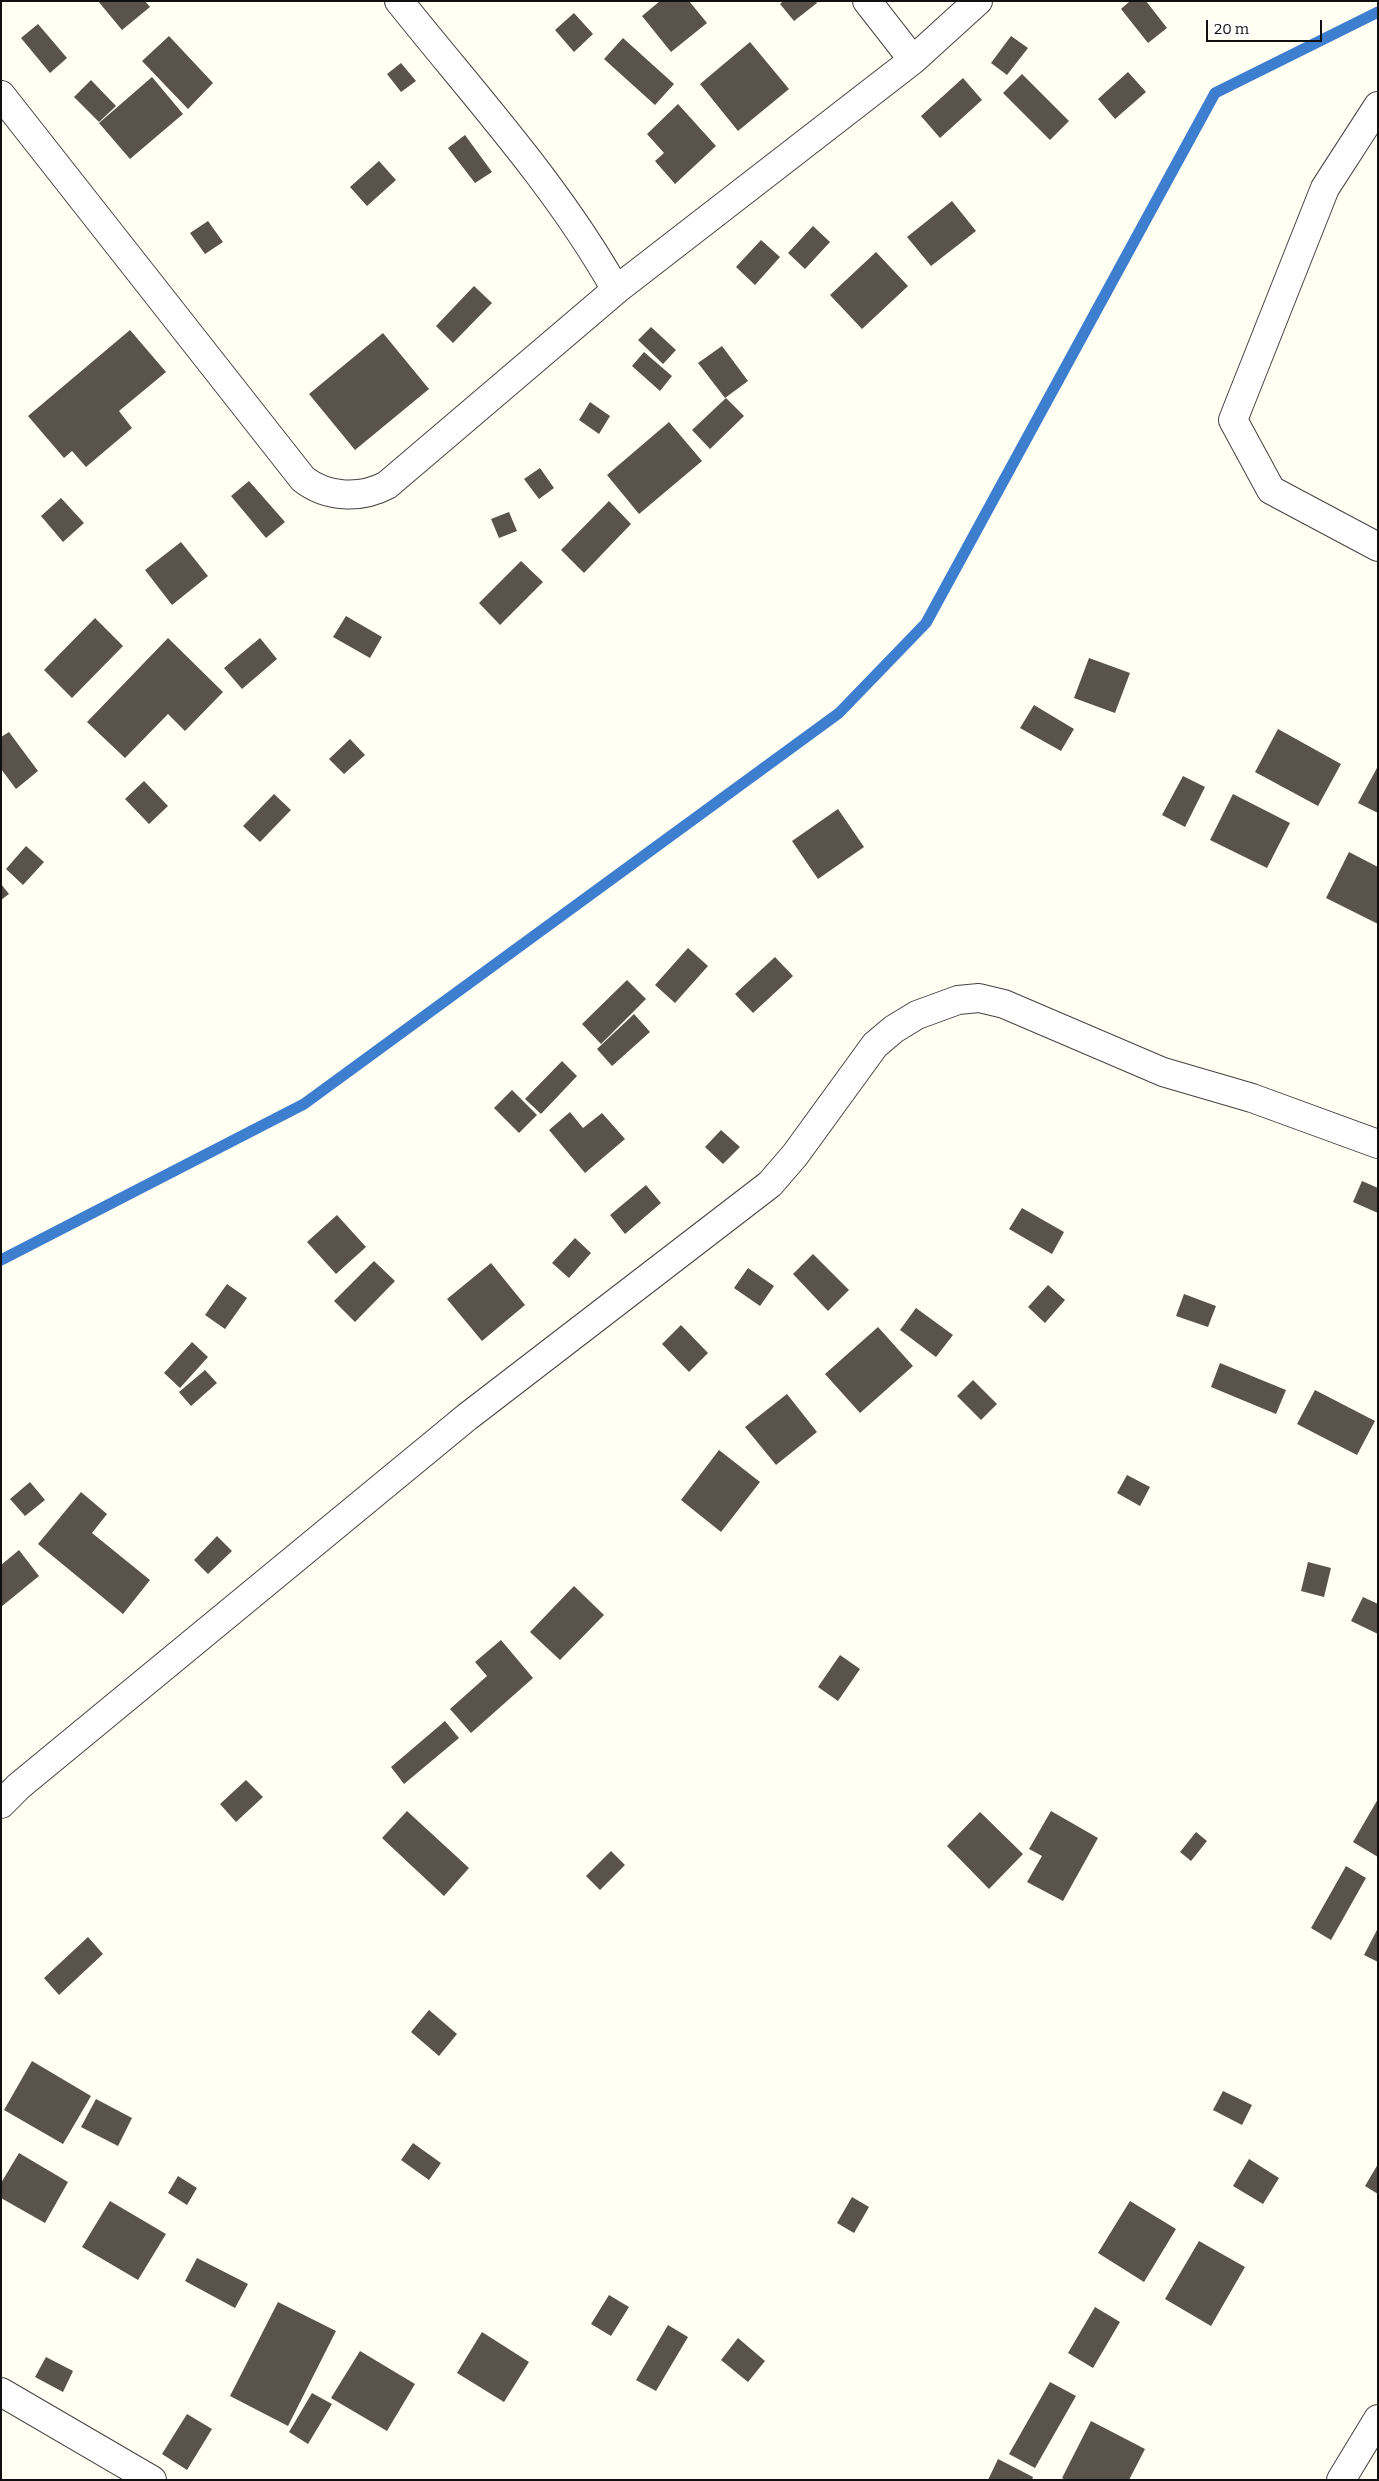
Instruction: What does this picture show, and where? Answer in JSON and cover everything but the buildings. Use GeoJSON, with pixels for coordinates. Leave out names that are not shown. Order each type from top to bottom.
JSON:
{"type":"FeatureCollection","features":[{"type":"Feature","properties":{"kind":"street"},"geometry":{"type":"LineString","coordinates":[[399,1],[550,189],[590,243],[616,290]]}},
{"type":"Feature","properties":{"kind":"street"},"geometry":{"type":"LineString","coordinates":[[868,1],[913,60]]}},
{"type":"Feature","properties":{"kind":"street"},"geometry":{"type":"LineString","coordinates":[[1,95],[303,479],[320,490],[355,495],[373,493],[388,485],[616,290],[913,60],[978,1]]}},
{"type":"Feature","properties":{"kind":"street"},"geometry":{"type":"LineString","coordinates":[[1378,106],[1325,188],[1233,420],[1271,490],[1378,547]]}},
{"type":"Feature","properties":{"kind":"street"},"geometry":{"type":"LineString","coordinates":[[1,1804],[20,1786],[467,1417],[770,1184],[795,1155],[875,1045],[894,1029],[917,1016],[958,1000],[979,998],[1004,1004],[1163,1072],[1252,1098],[1378,1144]]}},
{"type":"Feature","properties":{"kind":"street"},"geometry":{"type":"LineString","coordinates":[[1,2392],[152,2480]]}},
{"type":"Feature","properties":{"kind":"street"},"geometry":{"type":"LineString","coordinates":[[1341,2480],[1378,2419]]}},
{"type":"Feature","properties":{"kind":"waterway"},"geometry":{"type":"LineString","coordinates":[[1,1260],[304,1104],[839,713],[926,623],[1215,93],[1378,12]]}}]}
